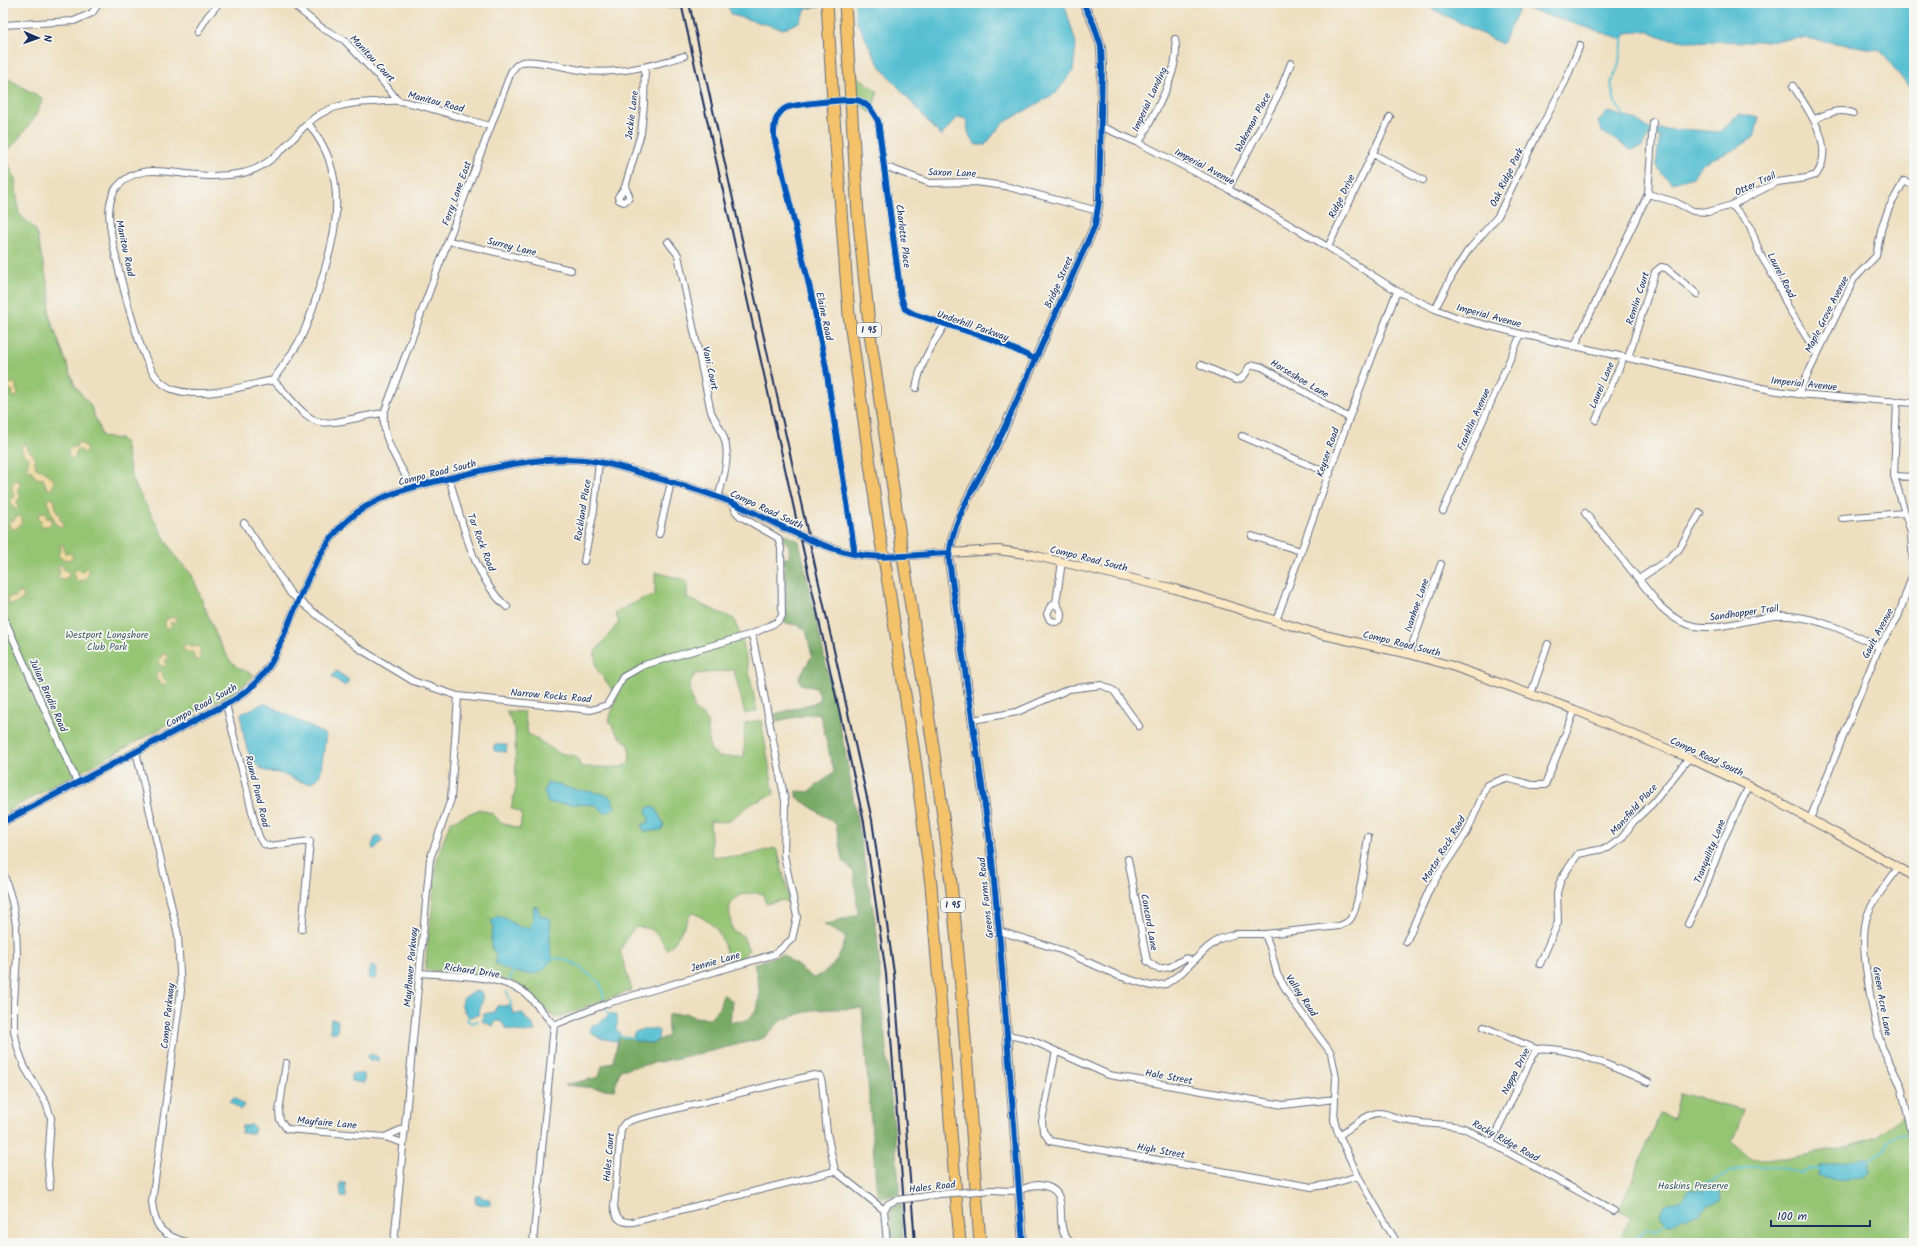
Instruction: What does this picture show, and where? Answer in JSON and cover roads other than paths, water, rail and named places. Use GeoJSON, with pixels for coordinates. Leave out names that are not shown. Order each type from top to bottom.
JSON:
{"type":"FeatureCollection","features":[{"type":"Feature","properties":{"kind":"highway","name":"I 95"},"geometry":{"type":"LineString","coordinates":[[828,3],[834,118],[849,315],[881,542],[916,766],[932,891],[960,1243]]}},
{"type":"Feature","properties":{"kind":"highway","name":"I 95"},"geometry":{"type":"LineString","coordinates":[[845,3],[858,214],[870,334],[905,569],[932,736],[948,855],[960,975],[980,1243]]}},
{"type":"Feature","properties":{"kind":"main road","name":"Bridge Street"},"geometry":{"type":"LineString","coordinates":[[950,553],[953,535],[960,518],[996,446],[1095,225],[1098,211],[1102,69],[1100,46],[1094,25],[1083,3]]}},
{"type":"Feature","properties":{"kind":"main road","name":"Compo Road South"},"geometry":{"type":"LineString","coordinates":[[950,553],[982,550],[1009,551],[1062,562],[1181,590],[1315,633],[1409,654],[1449,665],[1575,710],[1689,758],[1749,786],[1914,876]]}},
{"type":"Feature","properties":{"kind":"main road","name":"Greens Farms Road"},"geometry":{"type":"LineString","coordinates":[[950,553],[949,569],[973,720],[990,841],[1008,1035],[1023,1243]]}},
{"type":"Feature","properties":{"kind":"street"},"geometry":{"type":"LineString","coordinates":[[3,25],[74,21],[86,17],[96,9],[99,3]]}},
{"type":"Feature","properties":{"kind":"street"},"geometry":{"type":"LineString","coordinates":[[198,32],[208,16],[219,3]]}},
{"type":"Feature","properties":{"kind":"street","name":"Manitou Court"},"geometry":{"type":"LineString","coordinates":[[291,3],[322,28],[344,40],[379,77],[398,101]]}},
{"type":"Feature","properties":{"kind":"street","name":"Imperial Landing"},"geometry":{"type":"LineString","coordinates":[[1139,143],[1170,80],[1178,50],[1176,39]]}},
{"type":"Feature","properties":{"kind":"street","name":"Oak Ridge Park"},"geometry":{"type":"LineString","coordinates":[[1435,309],[1453,274],[1467,252],[1498,216],[1538,133],[1566,80],[1580,45]]}},
{"type":"Feature","properties":{"kind":"street","name":"Ferry Lane East"},"geometry":{"type":"LineString","coordinates":[[412,487],[389,443],[384,425],[384,413],[511,72],[516,65],[523,62],[537,62],[562,68],[588,71],[610,71],[645,68],[684,56]]}},
{"type":"Feature","properties":{"kind":"street","name":"Wakeman Place"},"geometry":{"type":"LineString","coordinates":[[1228,189],[1279,93],[1290,64]]}},
{"type":"Feature","properties":{"kind":"street","name":"Jackie Lane"},"geometry":{"type":"LineString","coordinates":[[625,187],[641,133],[644,105],[645,68]]}},
{"type":"Feature","properties":{"kind":"street","name":"Otter Trail"},"geometry":{"type":"LineString","coordinates":[[1648,194],[1675,202],[1693,211],[1708,212],[1732,205],[1777,182],[1806,178],[1816,174],[1822,166],[1824,157],[1814,119],[1793,86]]}},
{"type":"Feature","properties":{"kind":"street","name":"Elaine Road"},"geometry":{"type":"LineString","coordinates":[[854,554],[826,368],[813,302],[774,136],[774,126],[778,116],[786,107],[805,103],[858,100],[869,106],[878,121],[884,166]]}},
{"type":"Feature","properties":{"kind":"street","name":"Manitou Road"},"geometry":{"type":"LineString","coordinates":[[273,380],[215,392],[193,392],[172,389],[160,380],[147,361],[136,334],[114,246],[109,219],[110,204],[116,189],[128,177],[143,171],[163,171],[197,176],[223,176],[245,173],[262,166],[275,156],[315,116],[331,107],[351,103],[398,101],[490,126]]}},
{"type":"Feature","properties":{"kind":"street"},"geometry":{"type":"LineString","coordinates":[[1814,119],[1839,110],[1846,110],[1853,113]]}},
{"type":"Feature","properties":{"kind":"street","name":"Ridge Drive"},"geometry":{"type":"LineString","coordinates":[[1328,247],[1390,117]]}},
{"type":"Feature","properties":{"kind":"street"},"geometry":{"type":"LineString","coordinates":[[308,123],[321,141],[330,163],[336,196],[336,226],[331,250],[311,314],[300,340],[273,380],[307,415],[318,422],[329,423],[384,413]]}},
{"type":"Feature","properties":{"kind":"street"},"geometry":{"type":"LineString","coordinates":[[1574,347],[1648,194],[1653,124]]}},
{"type":"Feature","properties":{"kind":"street","name":"Imperial Avenue"},"geometry":{"type":"LineString","coordinates":[[1100,126],[1139,143],[1228,189],[1328,247],[1397,291],[1458,318],[1574,347],[1759,388],[1798,394],[1914,403]]}},
{"type":"Feature","properties":{"kind":"street"},"geometry":{"type":"LineString","coordinates":[[1373,154],[1423,180]]}},
{"type":"Feature","properties":{"kind":"street","name":"Saxon Lane"},"geometry":{"type":"LineString","coordinates":[[884,166],[930,183],[976,182],[1005,186],[1098,211]]}},
{"type":"Feature","properties":{"kind":"street","name":"Charlotte Place"},"geometry":{"type":"LineString","coordinates":[[884,166],[901,297],[905,309]]}},
{"type":"Feature","properties":{"kind":"street","name":"Maple Grove Avenue"},"geometry":{"type":"LineString","coordinates":[[1798,394],[1854,279],[1876,256],[1882,226],[1889,208],[1904,181],[1914,186]]}},
{"type":"Feature","properties":{"kind":"street","name":"Laurel Road"},"geometry":{"type":"LineString","coordinates":[[1732,205],[1750,226],[1760,254],[1775,279],[1789,309],[1817,354]]}},
{"type":"Feature","properties":{"kind":"street","name":"Surrey Lane"},"geometry":{"type":"LineString","coordinates":[[449,241],[571,270]]}},
{"type":"Feature","properties":{"kind":"street","name":"Vani Court"},"geometry":{"type":"LineString","coordinates":[[668,242],[678,255],[711,412],[726,445],[727,459],[718,498]]}},
{"type":"Feature","properties":{"kind":"street","name":"Remlin Court"},"geometry":{"type":"LineString","coordinates":[[1626,358],[1655,272],[1661,267],[1666,268],[1697,294]]}},
{"type":"Feature","properties":{"kind":"street","name":"Keyser Road"},"geometry":{"type":"LineString","coordinates":[[1276,621],[1349,418],[1397,291]]}},
{"type":"Feature","properties":{"kind":"street","name":"Underhill Parkway"},"geometry":{"type":"LineString","coordinates":[[905,309],[944,326],[994,340],[1035,359]]}},
{"type":"Feature","properties":{"kind":"street"},"geometry":{"type":"LineString","coordinates":[[916,388],[918,377],[926,356],[944,326]]}},
{"type":"Feature","properties":{"kind":"street","name":"Franklin Avenue"},"geometry":{"type":"LineString","coordinates":[[1443,511],[1521,334]]}},
{"type":"Feature","properties":{"kind":"street","name":"Laurel Lane"},"geometry":{"type":"LineString","coordinates":[[1596,420],[1626,358]]}},
{"type":"Feature","properties":{"kind":"street","name":"Horseshoe Lane"},"geometry":{"type":"LineString","coordinates":[[1201,365],[1236,380],[1240,380],[1244,377],[1249,367],[1254,365],[1262,367],[1349,418]]}},
{"type":"Feature","properties":{"kind":"street","name":"Gault Avenue"},"geometry":{"type":"LineString","coordinates":[[1810,819],[1879,647],[1898,617],[1913,571],[1913,544],[1894,476],[1897,402]]}},
{"type":"Feature","properties":{"kind":"street"},"geometry":{"type":"LineString","coordinates":[[1242,436],[1330,474]]}},
{"type":"Feature","properties":{"kind":"street","name":"Compo Road South"},"geometry":{"type":"LineString","coordinates":[[3,822],[226,704],[249,689],[263,675],[274,657],[325,548],[348,520],[360,510],[378,500],[412,487],[534,460],[564,459],[599,462],[671,482],[733,503],[800,536],[854,554],[888,556],[950,553]]}},
{"type":"Feature","properties":{"kind":"street","name":"Rockland Place"},"geometry":{"type":"LineString","coordinates":[[584,561],[594,510],[599,462]]}},
{"type":"Feature","properties":{"kind":"street"},"geometry":{"type":"LineString","coordinates":[[1894,476],[1914,477]]}},
{"type":"Feature","properties":{"kind":"street","name":"Tar Rock Road"},"geometry":{"type":"LineString","coordinates":[[449,478],[476,561],[488,585],[499,600],[507,607]]}},
{"type":"Feature","properties":{"kind":"street"},"geometry":{"type":"LineString","coordinates":[[659,534],[671,482]]}},
{"type":"Feature","properties":{"kind":"street","name":"Narrow Rocks Road"},"geometry":{"type":"LineString","coordinates":[[244,523],[291,594],[357,646],[413,681],[458,696],[591,710],[607,705],[623,677],[644,665],[752,634],[777,622],[782,616],[782,548],[778,538],[740,516],[736,512],[733,503]]}},
{"type":"Feature","properties":{"kind":"street"},"geometry":{"type":"LineString","coordinates":[[1842,518],[1904,512]]}},
{"type":"Feature","properties":{"kind":"street","name":"Sandhopper Trail"},"geometry":{"type":"LineString","coordinates":[[1584,513],[1661,607],[1675,618],[1686,624],[1707,628],[1768,617],[1789,616],[1816,620],[1879,647]]}},
{"type":"Feature","properties":{"kind":"street"},"geometry":{"type":"LineString","coordinates":[[1639,579],[1667,560],[1679,549],[1700,513]]}},
{"type":"Feature","properties":{"kind":"street"},"geometry":{"type":"LineString","coordinates":[[1252,536],[1301,551]]}},
{"type":"Feature","properties":{"kind":"street"},"geometry":{"type":"LineString","coordinates":[[1056,603],[1062,562]]}},
{"type":"Feature","properties":{"kind":"street","name":"Ivanhoe Lane"},"geometry":{"type":"LineString","coordinates":[[1409,654],[1441,564]]}},
{"type":"Feature","properties":{"kind":"street","name":"Julian Brodie Road"},"geometry":{"type":"LineString","coordinates":[[3,616],[77,782]]}},
{"type":"Feature","properties":{"kind":"street","name":"Jennie Lane"},"geometry":{"type":"LineString","coordinates":[[554,1025],[608,1003],[775,954],[792,939],[797,917],[784,855],[785,801],[752,634]]}},
{"type":"Feature","properties":{"kind":"street"},"geometry":{"type":"LineString","coordinates":[[1531,694],[1548,644]]}},
{"type":"Feature","properties":{"kind":"street"},"geometry":{"type":"LineString","coordinates":[[973,720],[1017,712],[1069,689],[1102,685],[1114,691],[1139,726]]}},
{"type":"Feature","properties":{"kind":"street","name":"Mayflower Parkway"},"geometry":{"type":"LineString","coordinates":[[394,1243],[430,859],[451,799],[458,696]]}},
{"type":"Feature","properties":{"kind":"street","name":"Round Pond Road"},"geometry":{"type":"LineString","coordinates":[[226,704],[256,828],[261,842],[264,845],[269,846],[310,841],[302,929]]}},
{"type":"Feature","properties":{"kind":"street","name":"Mortar Rock Road"},"geometry":{"type":"LineString","coordinates":[[1406,942],[1431,886],[1467,832],[1487,784],[1506,778],[1532,785],[1545,786],[1575,710]]}},
{"type":"Feature","properties":{"kind":"street","name":"Compo Parkway"},"geometry":{"type":"LineString","coordinates":[[136,752],[178,935],[181,960],[181,991],[152,1202],[154,1216],[159,1228],[166,1235],[188,1243]]}},
{"type":"Feature","properties":{"kind":"street","name":"Mansfield Place"},"geometry":{"type":"LineString","coordinates":[[1540,964],[1558,922],[1557,893],[1561,879],[1578,854],[1608,848],[1622,838],[1633,822],[1652,803],[1689,758]]}},
{"type":"Feature","properties":{"kind":"street","name":"Tranquility Lane"},"geometry":{"type":"LineString","coordinates":[[1688,924],[1704,891],[1723,840],[1749,786]]}},
{"type":"Feature","properties":{"kind":"street"},"geometry":{"type":"LineString","coordinates":[[999,931],[1061,950],[1119,976],[1151,986],[1166,984],[1181,973],[1207,948],[1219,939],[1236,934],[1265,934],[1338,926],[1347,923],[1353,917],[1363,871],[1368,836]]}},
{"type":"Feature","properties":{"kind":"street","name":"Concord Lane"},"geometry":{"type":"LineString","coordinates":[[1128,859],[1147,961],[1158,969],[1170,967],[1186,958],[1193,961]]}},
{"type":"Feature","properties":{"kind":"street","name":"Green Acre Lane"},"geometry":{"type":"LineString","coordinates":[[1898,868],[1874,901],[1867,916],[1864,930],[1865,951],[1878,1034],[1882,1047],[1901,1086],[1914,1142]]}},
{"type":"Feature","properties":{"kind":"street"},"geometry":{"type":"LineString","coordinates":[[3,872],[12,901],[16,926],[17,955],[14,1030],[18,1049],[25,1068],[46,1103],[51,1118],[48,1164],[50,1188]]}},
{"type":"Feature","properties":{"kind":"street","name":"Valley Road"},"geometry":{"type":"LineString","coordinates":[[1265,934],[1277,974],[1292,1000],[1331,1053],[1336,1078],[1334,1120],[1339,1136],[1358,1176],[1397,1243]]}},
{"type":"Feature","properties":{"kind":"street","name":"Richard Drive"},"geometry":{"type":"LineString","coordinates":[[420,974],[486,980],[505,984],[523,992],[554,1025]]}},
{"type":"Feature","properties":{"kind":"street"},"geometry":{"type":"LineString","coordinates":[[533,1243],[554,1025]]}},
{"type":"Feature","properties":{"kind":"street"},"geometry":{"type":"LineString","coordinates":[[1484,1027],[1536,1049]]}},
{"type":"Feature","properties":{"kind":"street","name":"Hale Street"},"geometry":{"type":"LineString","coordinates":[[1008,1035],[1026,1038],[1109,1075],[1283,1105],[1335,1099]]}},
{"type":"Feature","properties":{"kind":"street","name":"Nappa Drive"},"geometry":{"type":"LineString","coordinates":[[1491,1143],[1536,1049],[1547,1048],[1565,1050],[1648,1082]]}},
{"type":"Feature","properties":{"kind":"street","name":"High Street"},"geometry":{"type":"LineString","coordinates":[[1056,1051],[1042,1121],[1044,1131],[1050,1141],[1312,1187],[1332,1184],[1358,1176]]}},
{"type":"Feature","properties":{"kind":"street","name":"Mayfaire Lane"},"geometry":{"type":"LineString","coordinates":[[286,1063],[279,1112],[280,1120],[287,1129],[385,1137],[403,1143]]}},
{"type":"Feature","properties":{"kind":"street","name":"Hales Court"},"geometry":{"type":"LineString","coordinates":[[814,1075],[820,1076],[822,1082],[827,1133],[835,1171],[633,1222],[619,1220],[615,1214],[614,1207],[621,1129],[625,1123],[640,1117],[814,1075]]}},
{"type":"Feature","properties":{"kind":"street","name":"Rocky Ridge Road"},"geometry":{"type":"LineString","coordinates":[[1339,1136],[1373,1114],[1383,1112],[1400,1119],[1421,1124],[1444,1124],[1464,1128],[1614,1211]]}},
{"type":"Feature","properties":{"kind":"street","name":"Mayfaire Lane"},"geometry":{"type":"LineString","coordinates":[[385,1137],[405,1128]]}},
{"type":"Feature","properties":{"kind":"street"},"geometry":{"type":"LineString","coordinates":[[835,1171],[884,1210],[886,1243]]}},
{"type":"Feature","properties":{"kind":"street","name":"Hales Road"},"geometry":{"type":"LineString","coordinates":[[884,1210],[888,1204],[896,1200],[940,1194],[992,1190],[1019,1190],[1028,1186],[1038,1185],[1055,1192],[1060,1200],[1062,1208],[1063,1232],[1072,1243]]}},
{"type":"Feature","properties":{"kind":"water"},"geometry":{"type":"Polygon","coordinates":[[[626,3],[697,3],[674,8],[626,3]]]}},
{"type":"Feature","properties":{"kind":"water"},"geometry":{"type":"Polygon","coordinates":[[[718,3],[1064,3],[1076,43],[1073,71],[1056,93],[1002,124],[985,145],[976,145],[969,135],[966,119],[958,117],[941,136],[879,65],[857,22],[837,6],[807,8],[799,22],[783,29],[732,15],[727,5],[718,3]]]}},
{"type":"Feature","properties":{"kind":"water"},"geometry":{"type":"Polygon","coordinates":[[[1421,3],[1894,3],[1914,9],[1914,90],[1908,86],[1880,50],[1804,38],[1750,42],[1692,42],[1665,38],[1648,31],[1626,33],[1623,39],[1520,7],[1502,44],[1421,3]]]}},
{"type":"Feature","properties":{"kind":"water"},"geometry":{"type":"Polygon","coordinates":[[[1608,112],[1637,120],[1649,129],[1719,132],[1739,114],[1759,118],[1754,137],[1734,150],[1707,161],[1700,166],[1693,177],[1673,183],[1662,174],[1656,164],[1660,136],[1648,136],[1642,147],[1631,150],[1601,131],[1598,121],[1608,112]]]}},
{"type":"Feature","properties":{"kind":"water"},"geometry":{"type":"Polygon","coordinates":[[[336,671],[349,680],[345,686],[332,677],[336,671]]]}},
{"type":"Feature","properties":{"kind":"water"},"geometry":{"type":"Polygon","coordinates":[[[264,703],[326,735],[320,775],[311,783],[300,781],[280,773],[266,771],[258,766],[253,760],[246,745],[241,714],[264,703]]]}},
{"type":"Feature","properties":{"kind":"water"},"geometry":{"type":"Polygon","coordinates":[[[494,745],[507,745],[506,752],[494,751],[494,745]]]}},
{"type":"Feature","properties":{"kind":"water"},"geometry":{"type":"Polygon","coordinates":[[[548,782],[576,790],[605,795],[612,798],[615,808],[605,813],[596,805],[548,803],[544,791],[548,782]]]}},
{"type":"Feature","properties":{"kind":"water"},"geometry":{"type":"Polygon","coordinates":[[[651,806],[657,810],[664,826],[661,830],[645,832],[641,825],[648,823],[649,819],[646,810],[651,806]]]}},
{"type":"Feature","properties":{"kind":"water"},"geometry":{"type":"Polygon","coordinates":[[[379,835],[383,841],[379,843],[376,849],[373,849],[372,846],[375,838],[379,835]]]}},
{"type":"Feature","properties":{"kind":"water"},"geometry":{"type":"Polygon","coordinates":[[[534,906],[537,907],[540,915],[551,919],[550,946],[553,960],[542,971],[529,974],[510,971],[499,966],[495,963],[496,955],[491,944],[494,926],[491,921],[498,916],[521,928],[525,926],[529,930],[533,919],[534,906]]]}},
{"type":"Feature","properties":{"kind":"water"},"geometry":{"type":"Polygon","coordinates":[[[371,966],[377,967],[376,979],[368,978],[371,966]]]}},
{"type":"Feature","properties":{"kind":"water"},"geometry":{"type":"Polygon","coordinates":[[[477,991],[482,993],[482,1001],[478,1015],[469,1017],[462,1008],[461,1003],[462,1000],[468,995],[477,991]]]}},
{"type":"Feature","properties":{"kind":"water"},"geometry":{"type":"Polygon","coordinates":[[[497,1006],[511,1006],[513,1014],[523,1013],[526,1019],[532,1023],[535,1031],[524,1033],[522,1031],[520,1032],[507,1029],[500,1021],[496,1021],[493,1026],[482,1021],[484,1014],[494,1012],[497,1006]]]}},
{"type":"Feature","properties":{"kind":"water"},"geometry":{"type":"Polygon","coordinates":[[[610,1013],[614,1014],[618,1020],[616,1029],[620,1034],[617,1041],[597,1037],[589,1029],[592,1025],[599,1024],[610,1013]]]}},
{"type":"Feature","properties":{"kind":"water"},"geometry":{"type":"Polygon","coordinates":[[[331,1019],[338,1020],[337,1032],[330,1032],[331,1019]]]}},
{"type":"Feature","properties":{"kind":"water"},"geometry":{"type":"Polygon","coordinates":[[[643,1029],[655,1029],[659,1031],[658,1040],[652,1043],[635,1041],[633,1035],[635,1032],[643,1029]]]}},
{"type":"Feature","properties":{"kind":"water"},"geometry":{"type":"Polygon","coordinates":[[[371,1054],[377,1056],[379,1060],[370,1061],[367,1057],[371,1054]]]}},
{"type":"Feature","properties":{"kind":"water"},"geometry":{"type":"Polygon","coordinates":[[[351,1074],[364,1074],[364,1083],[351,1081],[351,1074]]]}},
{"type":"Feature","properties":{"kind":"water"},"geometry":{"type":"Polygon","coordinates":[[[234,1097],[244,1105],[240,1110],[230,1101],[234,1097]]]}},
{"type":"Feature","properties":{"kind":"water"},"geometry":{"type":"Polygon","coordinates":[[[251,1124],[255,1128],[254,1133],[241,1133],[242,1126],[248,1126],[251,1124]]]}},
{"type":"Feature","properties":{"kind":"water"},"geometry":{"type":"Polygon","coordinates":[[[1867,1157],[1869,1159],[1869,1172],[1865,1176],[1847,1179],[1827,1179],[1817,1174],[1819,1173],[1819,1167],[1867,1157]]]}},
{"type":"Feature","properties":{"kind":"water"},"geometry":{"type":"Polygon","coordinates":[[[340,1183],[345,1183],[346,1197],[341,1197],[340,1183]]]}},
{"type":"Feature","properties":{"kind":"water"},"geometry":{"type":"Polygon","coordinates":[[[1714,1185],[1719,1186],[1721,1201],[1709,1204],[1700,1214],[1680,1219],[1671,1225],[1668,1225],[1661,1214],[1665,1205],[1681,1199],[1686,1194],[1688,1189],[1703,1191],[1714,1185]]]}},
{"type":"Feature","properties":{"kind":"water"},"geometry":{"type":"Polygon","coordinates":[[[480,1195],[482,1198],[490,1199],[490,1205],[476,1204],[475,1197],[480,1195]]]}},
{"type":"Feature","properties":{"kind":"waterway"},"geometry":{"type":"LineString","coordinates":[[1623,39],[1618,67],[1611,83],[1615,102],[1624,115]]}},
{"type":"Feature","properties":{"kind":"waterway"},"geometry":{"type":"LineString","coordinates":[[552,958],[564,959],[577,965],[600,983],[604,998]]}},
{"type":"Feature","properties":{"kind":"waterway"},"geometry":{"type":"LineString","coordinates":[[509,981],[514,971]]}},
{"type":"Feature","properties":{"kind":"waterway"},"geometry":{"type":"LineString","coordinates":[[507,992],[511,1002],[510,1006]]}},
{"type":"Feature","properties":{"kind":"waterway"},"geometry":{"type":"LineString","coordinates":[[606,1008],[608,1014]]}},
{"type":"Feature","properties":{"kind":"waterway"},"geometry":{"type":"LineString","coordinates":[[469,1017],[467,1020],[471,1023],[478,1021]]}},
{"type":"Feature","properties":{"kind":"waterway"},"geometry":{"type":"LineString","coordinates":[[619,1036],[634,1039]]}},
{"type":"Feature","properties":{"kind":"waterway"},"geometry":{"type":"LineString","coordinates":[[1897,1136],[1908,1135]]}},
{"type":"Feature","properties":{"kind":"waterway"},"geometry":{"type":"LineString","coordinates":[[1868,1161],[1887,1147],[1888,1142],[1895,1137]]}},
{"type":"Feature","properties":{"kind":"waterway"},"geometry":{"type":"LineString","coordinates":[[1697,1193],[1704,1183],[1714,1181],[1732,1171],[1749,1167],[1776,1167],[1802,1173],[1810,1169],[1823,1170]]}},
{"type":"Feature","properties":{"kind":"waterway"},"geometry":{"type":"LineString","coordinates":[[1633,1239],[1646,1229],[1657,1229],[1668,1222]]}},
{"type":"Feature","properties":{"kind":"waterway"},"geometry":{"type":"LineString","coordinates":[[1625,1243],[1631,1240]]}},
{"type":"Feature","properties":{"kind":"railway"},"geometry":{"type":"LineString","coordinates":[[681,3],[864,822],[886,974],[907,1243]]}},
{"type":"Feature","properties":{"kind":"railway"},"geometry":{"type":"LineString","coordinates":[[689,3],[872,820],[894,973],[915,1243]]}},
{"type":"Feature","properties":{"kind":"park label","name":"Westport Longshore Club Park"},"geometry":{"type":"Point","coordinates":[107,640]}},
{"type":"Feature","properties":{"kind":"park label","name":"Haskins Preserve"},"geometry":{"type":"Point","coordinates":[1693,1185]}}]}
